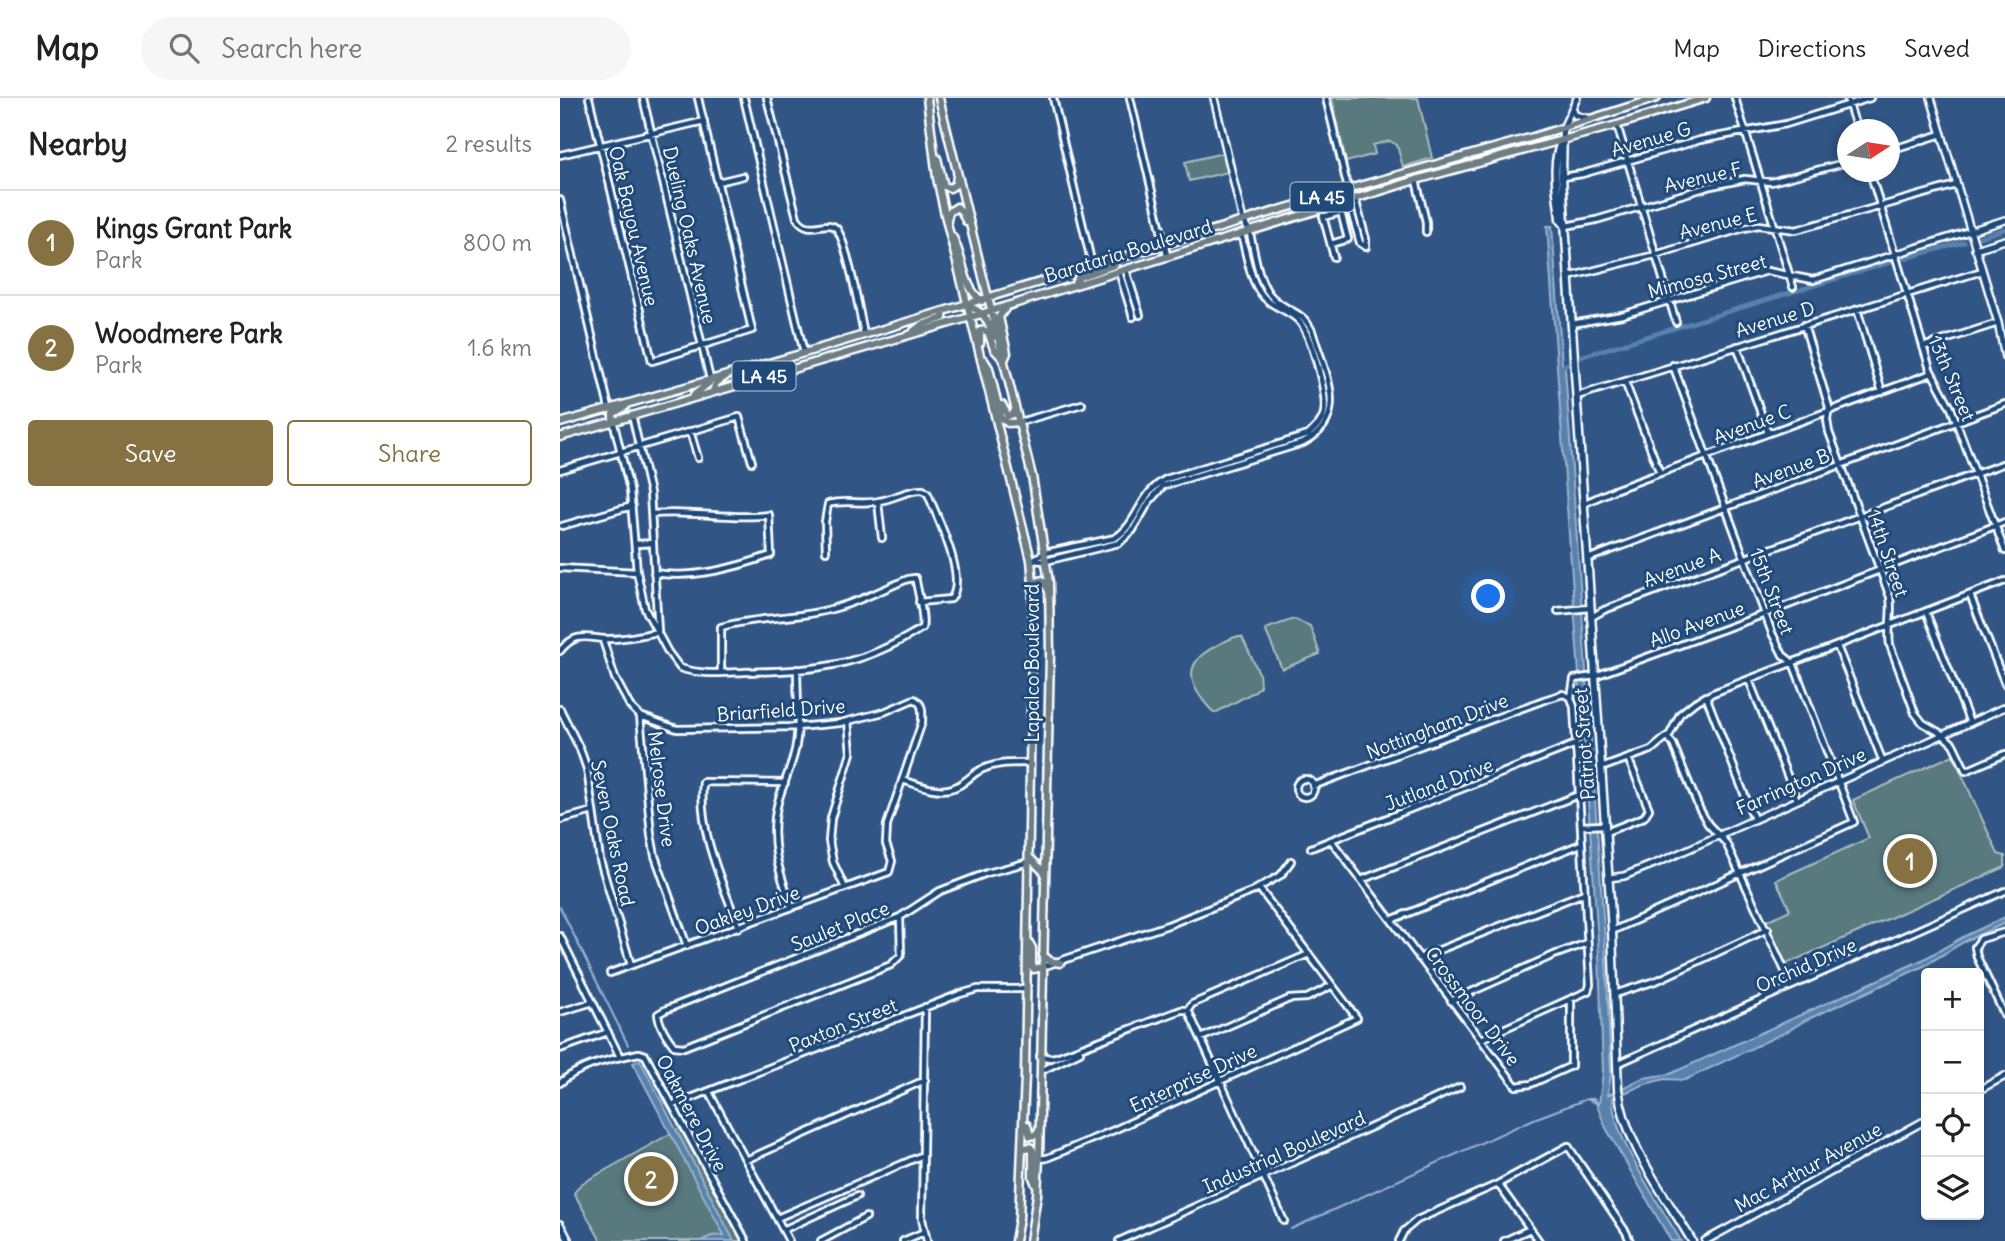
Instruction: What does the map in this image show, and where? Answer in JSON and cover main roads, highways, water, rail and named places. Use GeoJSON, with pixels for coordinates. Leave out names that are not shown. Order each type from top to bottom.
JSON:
{"type":"FeatureCollection","features":[{"type":"Feature","properties":{"kind":"main road","name":"Lapalco Boulevard"},"geometry":{"type":"LineString","coordinates":[[927,98],[947,223],[965,305],[1031,560],[1033,583],[1024,1103],[1019,1219],[1015,1241]]}},
{"type":"Feature","properties":{"kind":"main road"},"geometry":{"type":"LineString","coordinates":[[939,98],[981,272],[984,299]]}},
{"type":"Feature","properties":{"kind":"main road","name":"Barataria Boulevard"},"geometry":{"type":"LineString","coordinates":[[560,423],[1657,98]]}},
{"type":"Feature","properties":{"kind":"main road","name":"Barataria Boulevard"},"geometry":{"type":"LineString","coordinates":[[560,437],[1122,271],[1351,199],[1706,98]]}},
{"type":"Feature","properties":{"kind":"main road","name":"Patriot Street"},"geometry":{"type":"LineString","coordinates":[[1563,128],[1562,177],[1592,676],[1609,878],[1618,1092],[1622,1114],[1632,1140],[1692,1241]]}},
{"type":"Feature","properties":{"kind":"main road","name":"Patriot Street"},"geometry":{"type":"LineString","coordinates":[[1563,140],[1556,153],[1556,160],[1560,219],[1566,226]]}},
{"type":"Feature","properties":{"kind":"main road"},"geometry":{"type":"LineString","coordinates":[[933,146],[944,186],[947,188],[956,184],[958,172]]}},
{"type":"Feature","properties":{"kind":"main road"},"geometry":{"type":"LineString","coordinates":[[1539,146],[1552,152],[1556,160]]}},
{"type":"Feature","properties":{"kind":"main road"},"geometry":{"type":"LineString","coordinates":[[1351,199],[1359,186]]}},
{"type":"Feature","properties":{"kind":"main road"},"geometry":{"type":"LineString","coordinates":[[1338,204],[1348,189]]}},
{"type":"Feature","properties":{"kind":"main road"},"geometry":{"type":"LineString","coordinates":[[947,223],[951,209],[960,209],[975,246]]}},
{"type":"Feature","properties":{"kind":"main road"},"geometry":{"type":"LineString","coordinates":[[949,232],[960,249],[971,289],[993,308]]}},
{"type":"Feature","properties":{"kind":"main road"},"geometry":{"type":"LineString","coordinates":[[1122,271],[1128,255]]}},
{"type":"Feature","properties":{"kind":"main road"},"geometry":{"type":"LineString","coordinates":[[1075,283],[1079,276],[1115,265],[1116,259]]}},
{"type":"Feature","properties":{"kind":"main road"},"geometry":{"type":"LineString","coordinates":[[964,267],[975,279],[979,279],[981,272]]}},
{"type":"Feature","properties":{"kind":"main road"},"geometry":{"type":"LineString","coordinates":[[1020,422],[1008,423],[1001,418],[989,368],[979,352],[979,335],[983,330],[988,332],[997,353],[1004,360],[1007,353],[999,317],[1011,304],[1014,294],[1047,284],[1054,278]]}},
{"type":"Feature","properties":{"kind":"main road"},"geometry":{"type":"LineString","coordinates":[[965,305],[982,313],[989,323],[997,353]]}},
{"type":"Feature","properties":{"kind":"main road","name":"Lapalco Boulevard"},"geometry":{"type":"LineString","coordinates":[[993,308],[1020,422],[1046,557],[1050,593],[1039,1159],[1030,1241]]}},
{"type":"Feature","properties":{"kind":"main road"},"geometry":{"type":"LineString","coordinates":[[913,333],[917,327],[944,317],[944,311]]}},
{"type":"Feature","properties":{"kind":"main road"},"geometry":{"type":"LineString","coordinates":[[865,347],[875,331]]}},
{"type":"Feature","properties":{"kind":"main road"},"geometry":{"type":"LineString","coordinates":[[855,350],[864,334]]}},
{"type":"Feature","properties":{"kind":"main road"},"geometry":{"type":"LineString","coordinates":[[807,364],[816,349]]}},
{"type":"Feature","properties":{"kind":"main road"},"geometry":{"type":"LineString","coordinates":[[795,367],[803,353]]}},
{"type":"Feature","properties":{"kind":"main road"},"geometry":{"type":"LineString","coordinates":[[713,391],[716,383],[730,373]]}},
{"type":"Feature","properties":{"kind":"main road"},"geometry":{"type":"LineString","coordinates":[[693,397],[710,379]]}},
{"type":"Feature","properties":{"kind":"main road"},"geometry":{"type":"LineString","coordinates":[[993,384],[1006,415],[1012,415],[1015,406]]}},
{"type":"Feature","properties":{"kind":"main road"},"geometry":{"type":"LineString","coordinates":[[613,420],[615,412],[630,402]]}},
{"type":"Feature","properties":{"kind":"main road"},"geometry":{"type":"LineString","coordinates":[[1033,583],[1042,580],[1050,593]]}},
{"type":"Feature","properties":{"kind":"main road"},"geometry":{"type":"LineString","coordinates":[[1032,691],[1049,691]]}},
{"type":"Feature","properties":{"kind":"main road"},"geometry":{"type":"LineString","coordinates":[[1032,718],[1048,718]]}},
{"type":"Feature","properties":{"kind":"main road"},"geometry":{"type":"LineString","coordinates":[[1031,776],[1046,770]]}},
{"type":"Feature","properties":{"kind":"main road"},"geometry":{"type":"LineString","coordinates":[[1030,831],[1045,831]]}},
{"type":"Feature","properties":{"kind":"main road"},"geometry":{"type":"LineString","coordinates":[[1029,880],[1044,876],[1030,860]]}},
{"type":"Feature","properties":{"kind":"main road"},"geometry":{"type":"LineString","coordinates":[[1027,939],[1031,947],[1032,967],[1042,967]]}},
{"type":"Feature","properties":{"kind":"main road"},"geometry":{"type":"LineString","coordinates":[[1042,954],[1050,961],[1060,962]]}},
{"type":"Feature","properties":{"kind":"main road"},"geometry":{"type":"LineString","coordinates":[[1026,989],[1035,986],[1042,979]]}},
{"type":"Feature","properties":{"kind":"main road"},"geometry":{"type":"LineString","coordinates":[[1024,1103],[1028,1134],[1035,1135],[1039,1130]]}},
{"type":"Feature","properties":{"kind":"main road"},"geometry":{"type":"LineString","coordinates":[[1022,1149],[1030,1147],[1033,1150],[1033,1177],[1037,1187]]}},
{"type":"Feature","properties":{"kind":"water"},"geometry":{"type":"Polygon","coordinates":[[[1547,226],[1552,226],[1562,363],[1565,368],[1606,958],[1611,1073],[1608,1095],[1643,1078],[1670,1074],[1922,960],[2005,917],[2005,923],[1967,940],[1924,966],[1685,1080],[1665,1079],[1645,1084],[1613,1098],[1614,1113],[1628,1150],[1681,1241],[1671,1241],[1606,1128],[1596,1103],[1587,1099],[1594,1099],[1599,1104],[1603,1072],[1599,955],[1547,226]]]}},
{"type":"Feature","properties":{"kind":"water"},"geometry":{"type":"Polygon","coordinates":[[[640,1060],[734,1241],[701,1241],[711,1236],[724,1235],[633,1063],[640,1060]]]}},
{"type":"Feature","properties":{"kind":"waterway"},"geometry":{"type":"LineString","coordinates":[[1980,237],[2005,229]]}},
{"type":"Feature","properties":{"kind":"waterway"},"geometry":{"type":"LineString","coordinates":[[1903,259],[1964,242]]}},
{"type":"Feature","properties":{"kind":"waterway"},"geometry":{"type":"LineString","coordinates":[[1562,367],[1580,357],[1891,262]]}},
{"type":"Feature","properties":{"kind":"waterway"},"geometry":{"type":"LineString","coordinates":[[560,907],[628,1045]]}},
{"type":"Feature","properties":{"kind":"waterway"},"geometry":{"type":"LineString","coordinates":[[1291,1229],[1534,1119],[1587,1099]]}},
{"type":"Feature","properties":{"kind":"place","name":"Kings Grant Park"},"geometry":{"type":"Point","coordinates":[1910,861]}},
{"type":"Feature","properties":{"kind":"place","name":"Woodmere Park"},"geometry":{"type":"Point","coordinates":[651,1179]}}]}
